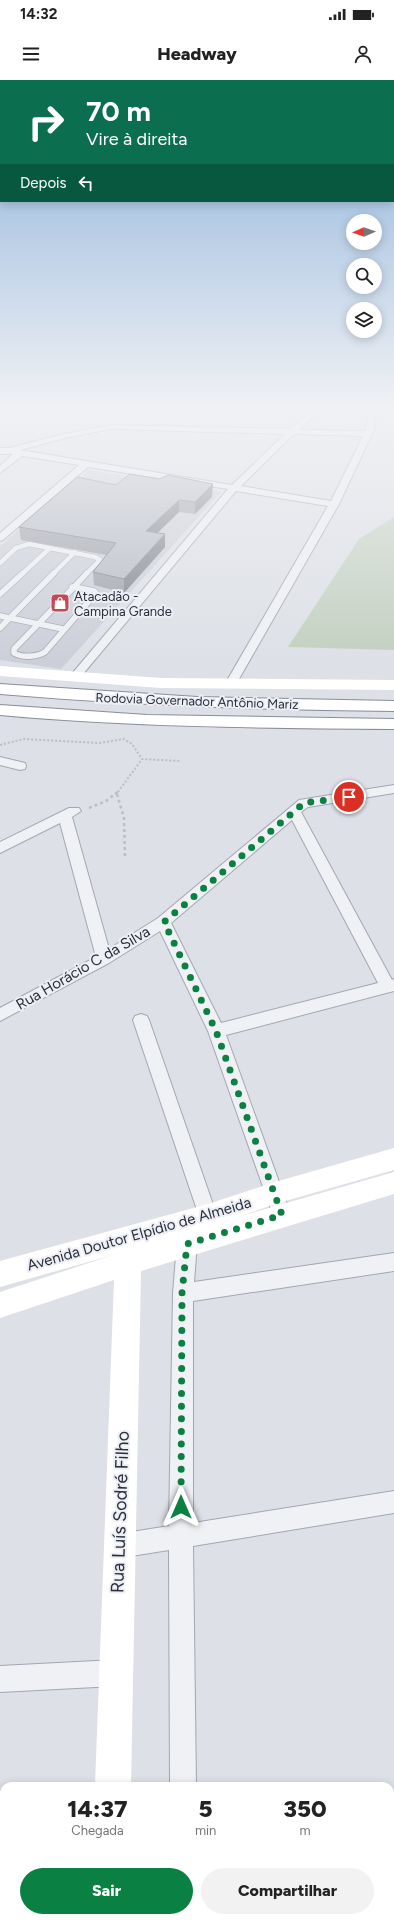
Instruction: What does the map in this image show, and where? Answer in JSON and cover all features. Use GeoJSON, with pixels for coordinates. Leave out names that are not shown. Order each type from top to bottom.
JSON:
{"type":"FeatureCollection","features":[{"type":"Feature","properties":{"kind":"main road"},"geometry":{"type":"LineString","coordinates":[[0,671],[74,678],[161,683],[394,685]]}},
{"type":"Feature","properties":{"kind":"main road","name":"Rodovia Governador Antônio Mariz"},"geometry":{"type":"LineString","coordinates":[[0,690],[119,699],[310,706],[394,706]]}},
{"type":"Feature","properties":{"kind":"main road","name":"Rodovia Governador Antônio Mariz"},"geometry":{"type":"LineString","coordinates":[[0,710],[82,717],[189,723],[394,724]]}},
{"type":"Feature","properties":{"kind":"main road","name":"Avenida Doutor Elpídio de Almeida"},"geometry":{"type":"LineString","coordinates":[[0,1274],[126,1251],[187,1244],[278,1204],[394,1159]]}},
{"type":"Feature","properties":{"kind":"main road","name":"Avenida Doutor Elpídio de Almeida"},"geometry":{"type":"LineString","coordinates":[[0,1305],[208,1216],[394,1183]]}},
{"type":"Feature","properties":{"kind":"main road","name":"Rua Luís Sodré Filho"},"geometry":{"type":"LineString","coordinates":[[113,1782],[126,1251]]}},
{"type":"Feature","properties":{"kind":"street"},"geometry":{"type":"LineString","coordinates":[[0,538],[53,492]]}},
{"type":"Feature","properties":{"kind":"street"},"geometry":{"type":"LineString","coordinates":[[74,678],[231,492]]}},
{"type":"Feature","properties":{"kind":"street"},"geometry":{"type":"LineString","coordinates":[[259,492],[334,504]]}},
{"type":"Feature","properties":{"kind":"street"},"geometry":{"type":"LineString","coordinates":[[231,684],[340,492]]}},
{"type":"Feature","properties":{"kind":"street"},"geometry":{"type":"LineString","coordinates":[[0,761],[20,766]]}},
{"type":"Feature","properties":{"kind":"street","name":"Rua Horácio C da Silva"},"geometry":{"type":"LineString","coordinates":[[0,1015],[104,959],[164,922],[304,803],[394,789]]}},
{"type":"Feature","properties":{"kind":"street"},"geometry":{"type":"LineString","coordinates":[[216,1031],[391,986],[294,811]]}},
{"type":"Feature","properties":{"kind":"street"},"geometry":{"type":"LineString","coordinates":[[0,848],[69,813],[104,959]]}},
{"type":"Feature","properties":{"kind":"street"},"geometry":{"type":"LineString","coordinates":[[164,922],[216,1031],[278,1204]]}},
{"type":"Feature","properties":{"kind":"street"},"geometry":{"type":"LineString","coordinates":[[141,1020],[208,1216]]}},
{"type":"Feature","properties":{"kind":"street"},"geometry":{"type":"LineString","coordinates":[[183,1782],[181,1538],[182,1293],[187,1244]]}},
{"type":"Feature","properties":{"kind":"street"},"geometry":{"type":"LineString","coordinates":[[182,1293],[394,1262]]}},
{"type":"Feature","properties":{"kind":"street"},"geometry":{"type":"LineString","coordinates":[[119,1546],[181,1538],[394,1502]]}},
{"type":"Feature","properties":{"kind":"street"},"geometry":{"type":"LineString","coordinates":[[0,1679],[115,1673]]}},
{"type":"Feature","properties":{"kind":"lane"},"geometry":{"type":"LineString","coordinates":[[0,563],[22,544],[95,556],[100,560],[72,587],[14,649],[14,653],[17,655],[38,656],[45,652],[63,629],[96,593],[94,591],[72,587]]}},
{"type":"Feature","properties":{"kind":"lane"},"geometry":{"type":"LineString","coordinates":[[0,594],[50,548]]}},
{"type":"Feature","properties":{"kind":"lane"},"geometry":{"type":"LineString","coordinates":[[0,628],[75,552]]}},
{"type":"Feature","properties":{"kind":"lane"},"geometry":{"type":"LineString","coordinates":[[0,616],[63,629]]}},
{"type":"Feature","properties":{"kind":"path"},"geometry":{"type":"LineString","coordinates":[[0,745],[8,741],[30,739],[100,743],[123,739],[132,743],[142,759]]}},
{"type":"Feature","properties":{"kind":"path"},"geometry":{"type":"LineString","coordinates":[[142,759],[180,762]]}},
{"type":"Feature","properties":{"kind":"path"},"geometry":{"type":"LineString","coordinates":[[69,813],[96,807],[113,798],[129,780],[142,759]]}},
{"type":"Feature","properties":{"kind":"path"},"geometry":{"type":"LineString","coordinates":[[117,794],[124,810],[126,831],[125,858]]}},
{"type":"Feature","properties":{"kind":"shaded area","name":"Atacadão - Campina Grande"},"geometry":{"type":"Polygon","coordinates":[[[63,492],[221,492],[61,669],[0,660],[0,546],[63,492]]]}},
{"type":"Feature","properties":{"kind":"green space"},"geometry":{"type":"Polygon","coordinates":[[[394,517],[394,650],[288,647],[359,539],[394,517]]]}},
{"type":"Feature","properties":{"kind":"building"},"geometry":{"type":"Polygon","coordinates":[[[60,492],[205,492],[195,502],[179,500],[146,531],[165,534],[124,579],[93,572],[116,543],[19,527],[60,492]]]}},
{"type":"Feature","properties":{"kind":"place","name":"Atacadão - Campina Grande"},"geometry":{"type":"Point","coordinates":[60,603]}},
{"type":"Feature","properties":{"kind":"route"},"geometry":{"type":"LineString","coordinates":[[181,1507],[182,1293],[187,1244],[282,1215],[216,1031],[164,922],[304,803],[349,797]]}}]}
